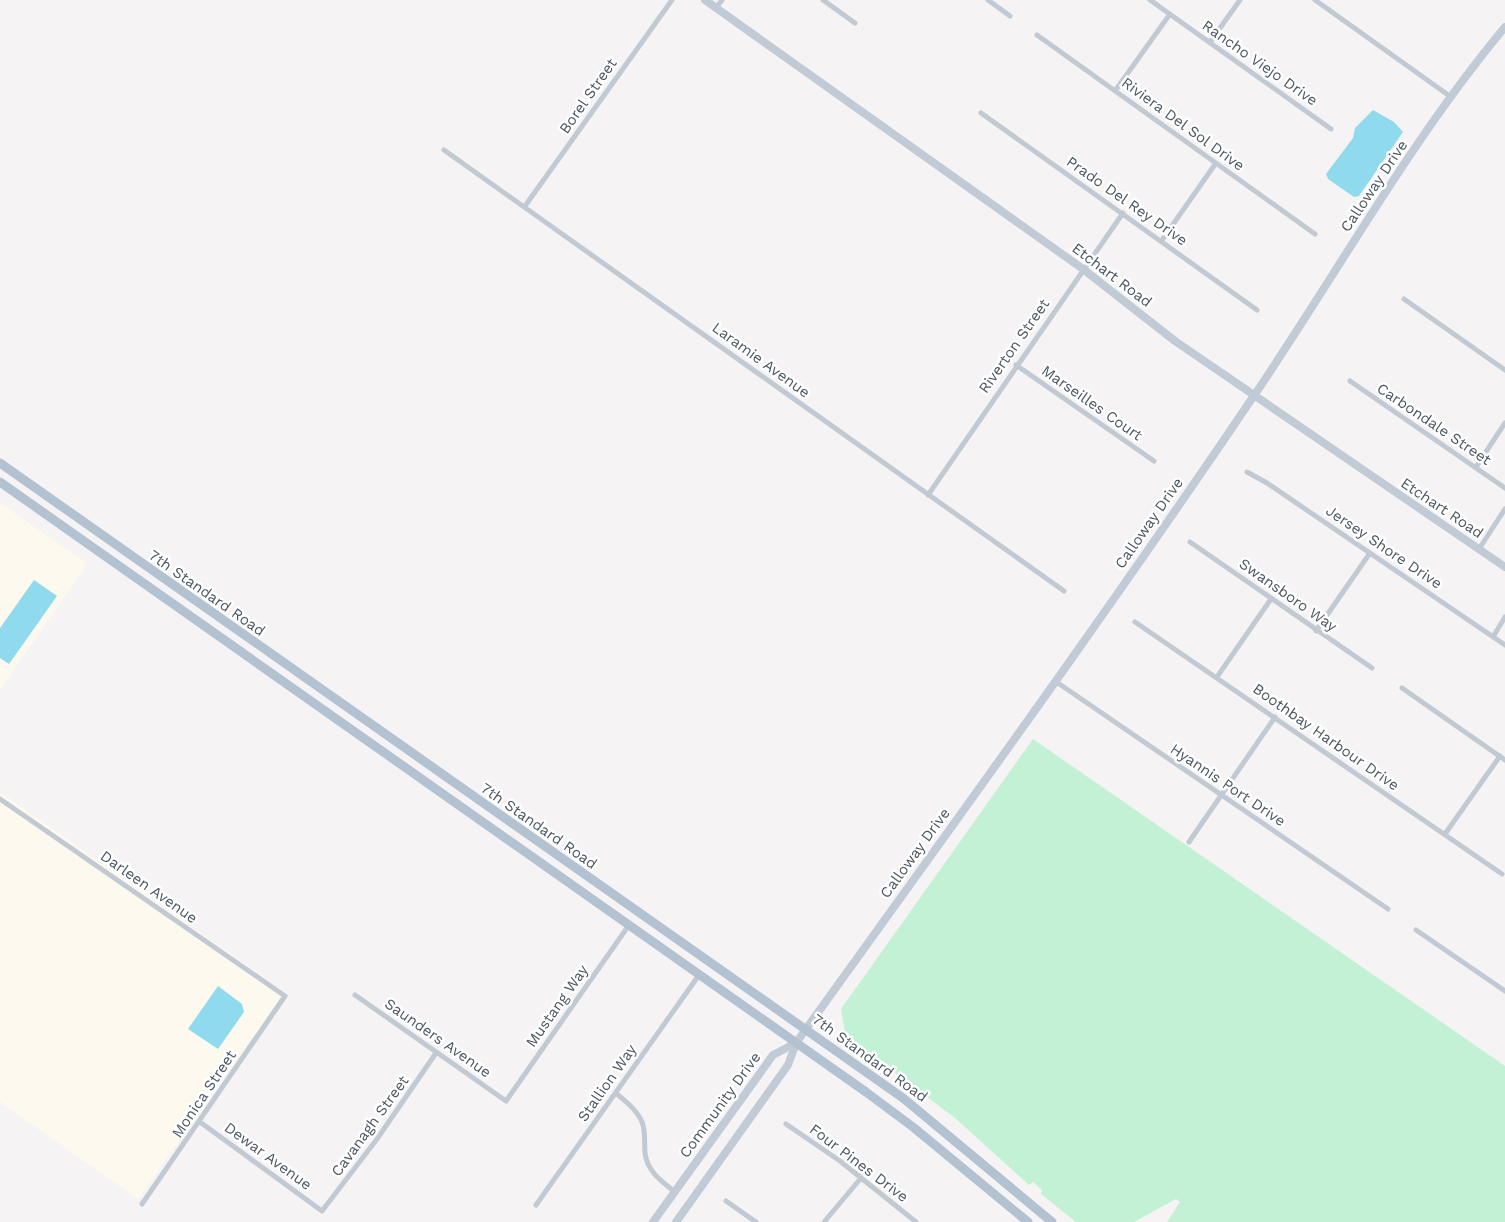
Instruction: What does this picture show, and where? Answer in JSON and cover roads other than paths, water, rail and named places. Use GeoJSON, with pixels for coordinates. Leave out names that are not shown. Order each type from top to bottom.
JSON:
{"type":"FeatureCollection","features":[{"type":"Feature","properties":{"kind":"main road","name":"7th Standard Road"},"geometry":{"type":"LineString","coordinates":[[0,463],[806,1029],[926,1116],[1052,1222]]}},
{"type":"Feature","properties":{"kind":"main road","name":"7th Standard Road"},"geometry":{"type":"LineString","coordinates":[[0,482],[913,1127],[1028,1222]]}},
{"type":"Feature","properties":{"kind":"street","name":"Borel Street"},"geometry":{"type":"LineString","coordinates":[[525,206],[672,0]]}},
{"type":"Feature","properties":{"kind":"street","name":"Etchart Road"},"geometry":{"type":"LineString","coordinates":[[705,0],[1083,269],[1175,341],[1505,568]]}},
{"type":"Feature","properties":{"kind":"street"},"geometry":{"type":"LineString","coordinates":[[716,8],[722,0]]}},
{"type":"Feature","properties":{"kind":"street"},"geometry":{"type":"LineString","coordinates":[[823,0],[855,23]]}},
{"type":"Feature","properties":{"kind":"street"},"geometry":{"type":"LineString","coordinates":[[988,0],[1010,16]]}},
{"type":"Feature","properties":{"kind":"street","name":"Rancho Viejo Drive"},"geometry":{"type":"LineString","coordinates":[[1150,0],[1332,129]]}},
{"type":"Feature","properties":{"kind":"street"},"geometry":{"type":"LineString","coordinates":[[1210,42],[1240,0]]}},
{"type":"Feature","properties":{"kind":"street"},"geometry":{"type":"LineString","coordinates":[[1315,0],[1451,97]]}},
{"type":"Feature","properties":{"kind":"street"},"geometry":{"type":"LineString","coordinates":[[1116,91],[1170,14]]}},
{"type":"Feature","properties":{"kind":"street","name":"Calloway Drive"},"geometry":{"type":"LineString","coordinates":[[796,1043],[1055,681],[1254,396],[1377,206],[1451,97],[1505,27]]}},
{"type":"Feature","properties":{"kind":"street","name":"Riviera Del Sol Drive"},"geometry":{"type":"LineString","coordinates":[[1037,36],[1315,234]]}},
{"type":"Feature","properties":{"kind":"street","name":"Prado Del Rey Drive"},"geometry":{"type":"LineString","coordinates":[[981,113],[1162,240],[1257,310]]}},
{"type":"Feature","properties":{"kind":"street","name":"Laramie Avenue"},"geometry":{"type":"LineString","coordinates":[[444,150],[1064,591]]}},
{"type":"Feature","properties":{"kind":"street"},"geometry":{"type":"LineString","coordinates":[[1162,240],[1216,163]]}},
{"type":"Feature","properties":{"kind":"street","name":"Riverton Street"},"geometry":{"type":"LineString","coordinates":[[928,494],[1123,213]]}},
{"type":"Feature","properties":{"kind":"street"},"geometry":{"type":"LineString","coordinates":[[1404,299],[1505,370]]}},
{"type":"Feature","properties":{"kind":"street","name":"Marseilles Court"},"geometry":{"type":"LineString","coordinates":[[1016,365],[1154,461]]}},
{"type":"Feature","properties":{"kind":"street","name":"Carbondale Street"},"geometry":{"type":"LineString","coordinates":[[1350,381],[1505,488]]}},
{"type":"Feature","properties":{"kind":"street"},"geometry":{"type":"LineString","coordinates":[[1476,467],[1505,423]]}},
{"type":"Feature","properties":{"kind":"street","name":"Jersey Shore Drive"},"geometry":{"type":"LineString","coordinates":[[1247,472],[1267,483],[1505,645]]}},
{"type":"Feature","properties":{"kind":"street"},"geometry":{"type":"LineString","coordinates":[[1479,550],[1505,510]]}},
{"type":"Feature","properties":{"kind":"street","name":"Swansboro Way"},"geometry":{"type":"LineString","coordinates":[[1190,542],[1372,668]]}},
{"type":"Feature","properties":{"kind":"street"},"geometry":{"type":"LineString","coordinates":[[1316,630],[1370,553]]}},
{"type":"Feature","properties":{"kind":"street"},"geometry":{"type":"LineString","coordinates":[[1217,677],[1271,599]]}},
{"type":"Feature","properties":{"kind":"street"},"geometry":{"type":"LineString","coordinates":[[1492,637],[1505,617]]}},
{"type":"Feature","properties":{"kind":"street","name":"Boothbay Harbour Drive"},"geometry":{"type":"LineString","coordinates":[[1135,622],[1502,874]]}},
{"type":"Feature","properties":{"kind":"street","name":"Hyannis Port Drive"},"geometry":{"type":"LineString","coordinates":[[1055,681],[1388,909]]}},
{"type":"Feature","properties":{"kind":"street"},"geometry":{"type":"LineString","coordinates":[[1402,688],[1505,760]]}},
{"type":"Feature","properties":{"kind":"street"},"geometry":{"type":"LineString","coordinates":[[1189,842],[1275,717]]}},
{"type":"Feature","properties":{"kind":"street"},"geometry":{"type":"LineString","coordinates":[[1445,834],[1500,756]]}},
{"type":"Feature","properties":{"kind":"street","name":"Darleen Avenue"},"geometry":{"type":"LineString","coordinates":[[0,799],[285,996]]}},
{"type":"Feature","properties":{"kind":"street","name":"Mustang Way"},"geometry":{"type":"LineString","coordinates":[[506,1101],[629,925]]}},
{"type":"Feature","properties":{"kind":"street"},"geometry":{"type":"LineString","coordinates":[[1416,930],[1505,991]]}},
{"type":"Feature","properties":{"kind":"street","name":"Stallion Way"},"geometry":{"type":"LineString","coordinates":[[536,1205],[699,975]]}},
{"type":"Feature","properties":{"kind":"street","name":"Saunders Avenue"},"geometry":{"type":"LineString","coordinates":[[355,995],[506,1101]]}},
{"type":"Feature","properties":{"kind":"street","name":"Monica Street"},"geometry":{"type":"LineString","coordinates":[[142,1204],[285,996]]}},
{"type":"Feature","properties":{"kind":"street","name":"Community Drive"},"geometry":{"type":"LineString","coordinates":[[654,1222],[773,1055],[796,1043]]}},
{"type":"Feature","properties":{"kind":"street","name":"Community Drive"},"geometry":{"type":"LineString","coordinates":[[676,1222],[788,1065],[796,1043]]}},
{"type":"Feature","properties":{"kind":"street","name":"Cavanagh Street"},"geometry":{"type":"LineString","coordinates":[[322,1211],[378,1139],[436,1053]]}},
{"type":"Feature","properties":{"kind":"street"},"geometry":{"type":"LineString","coordinates":[[616,1093],[630,1105],[641,1120],[646,1136],[645,1153],[653,1174],[675,1192]]}},
{"type":"Feature","properties":{"kind":"street","name":"Dewar Avenue"},"geometry":{"type":"LineString","coordinates":[[200,1122],[322,1211]]}},
{"type":"Feature","properties":{"kind":"street","name":"Four Pines Drive"},"geometry":{"type":"LineString","coordinates":[[786,1124],[861,1178],[916,1222]]}},
{"type":"Feature","properties":{"kind":"street"},"geometry":{"type":"LineString","coordinates":[[824,1222],[861,1178]]}},
{"type":"Feature","properties":{"kind":"street"},"geometry":{"type":"LineString","coordinates":[[726,1201],[756,1222]]}},
{"type":"Feature","properties":{"kind":"water"},"geometry":{"type":"Polygon","coordinates":[[[1373,110],[1394,122],[1403,132],[1359,196],[1354,197],[1328,179],[1326,174],[1353,138],[1355,128],[1373,110]]]}},
{"type":"Feature","properties":{"kind":"water"},"geometry":{"type":"Polygon","coordinates":[[[34,580],[57,596],[9,664],[0,658],[0,628],[34,580]]]}},
{"type":"Feature","properties":{"kind":"water"},"geometry":{"type":"Polygon","coordinates":[[[218,986],[242,1004],[244,1012],[218,1049],[188,1029],[218,986]]]}}]}
